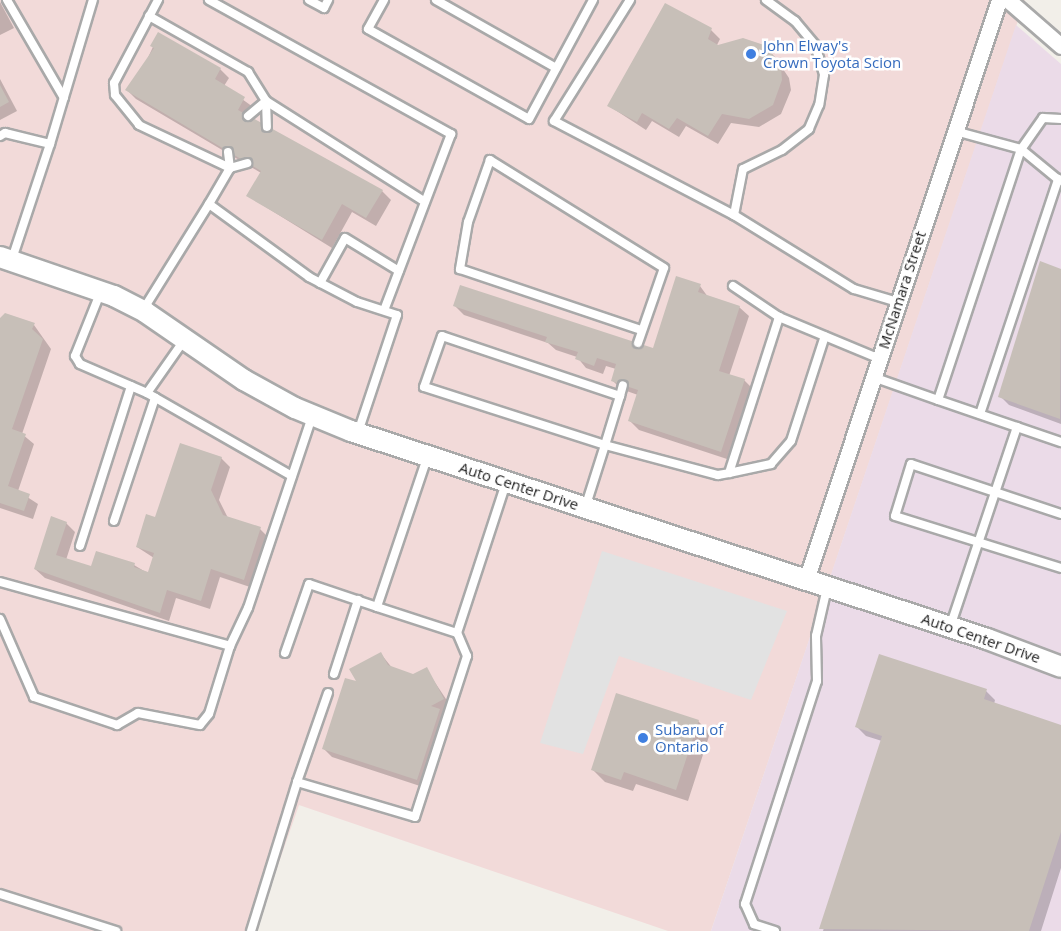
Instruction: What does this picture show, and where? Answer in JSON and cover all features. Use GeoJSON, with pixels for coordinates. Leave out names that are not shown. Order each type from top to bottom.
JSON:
{"type":"FeatureCollection","features":[{"type":"Feature","properties":{"kind":"street","name":"McNamara Street"},"geometry":{"type":"LineString","coordinates":[[806,580],[999,0]]}},
{"type":"Feature","properties":{"kind":"street"},"geometry":{"type":"LineString","coordinates":[[1008,0],[1061,46]]}},
{"type":"Feature","properties":{"kind":"street","name":"Auto Center Drive"},"geometry":{"type":"LineString","coordinates":[[6,258],[101,291],[143,310],[244,381],[313,416],[357,434],[950,627],[1061,668]]}},
{"type":"Feature","properties":{"kind":"lane"},"geometry":{"type":"LineString","coordinates":[[8,0],[64,98]]}},
{"type":"Feature","properties":{"kind":"lane"},"geometry":{"type":"LineString","coordinates":[[6,258],[50,144],[93,0]]}},
{"type":"Feature","properties":{"kind":"lane"},"geometry":{"type":"LineString","coordinates":[[158,0],[114,83],[115,95],[139,125],[230,168],[247,163]]}},
{"type":"Feature","properties":{"kind":"lane"},"geometry":{"type":"LineString","coordinates":[[209,0],[452,134],[384,310]]}},
{"type":"Feature","properties":{"kind":"lane"},"geometry":{"type":"LineString","coordinates":[[309,0],[324,8],[328,0]]}},
{"type":"Feature","properties":{"kind":"lane"},"geometry":{"type":"LineString","coordinates":[[384,0],[368,29],[530,118],[593,0]]}},
{"type":"Feature","properties":{"kind":"lane"},"geometry":{"type":"LineString","coordinates":[[436,0],[556,68]]}},
{"type":"Feature","properties":{"kind":"lane"},"geometry":{"type":"LineString","coordinates":[[630,0],[554,121],[734,215],[854,289],[898,302]]}},
{"type":"Feature","properties":{"kind":"lane"},"geometry":{"type":"LineString","coordinates":[[734,215],[743,169],[782,150],[809,129],[819,105],[824,75],[815,45],[795,21],[766,0]]}},
{"type":"Feature","properties":{"kind":"lane"},"geometry":{"type":"LineString","coordinates":[[149,16],[248,72],[266,101],[424,202]]}},
{"type":"Feature","properties":{"kind":"lane"},"geometry":{"type":"LineString","coordinates":[[248,116],[266,101]]}},
{"type":"Feature","properties":{"kind":"lane"},"geometry":{"type":"LineString","coordinates":[[266,101],[267,127]]}},
{"type":"Feature","properties":{"kind":"lane"},"geometry":{"type":"LineString","coordinates":[[938,400],[1020,148],[1043,118],[1061,119]]}},
{"type":"Feature","properties":{"kind":"lane"},"geometry":{"type":"LineString","coordinates":[[955,130],[1020,148],[1060,180],[980,414]]}},
{"type":"Feature","properties":{"kind":"lane"},"geometry":{"type":"LineString","coordinates":[[0,136],[5,134],[50,144]]}},
{"type":"Feature","properties":{"kind":"lane"},"geometry":{"type":"LineString","coordinates":[[143,310],[230,168],[228,152]]}},
{"type":"Feature","properties":{"kind":"lane"},"geometry":{"type":"LineString","coordinates":[[638,344],[664,268],[490,160],[468,222],[460,269],[642,330]]}},
{"type":"Feature","properties":{"kind":"lane"},"geometry":{"type":"LineString","coordinates":[[209,204],[320,283],[397,315],[357,434]]}},
{"type":"Feature","properties":{"kind":"lane"},"geometry":{"type":"LineString","coordinates":[[320,283],[345,238],[399,271]]}},
{"type":"Feature","properties":{"kind":"lane"},"geometry":{"type":"LineString","coordinates":[[733,286],[779,317],[880,359]]}},
{"type":"Feature","properties":{"kind":"lane"},"geometry":{"type":"LineString","coordinates":[[101,291],[75,356],[80,363],[147,393],[292,476]]}},
{"type":"Feature","properties":{"kind":"lane"},"geometry":{"type":"LineString","coordinates":[[729,473],[779,317]]}},
{"type":"Feature","properties":{"kind":"lane"},"geometry":{"type":"LineString","coordinates":[[620,396],[442,336],[424,387],[604,446],[718,475],[771,464],[791,441],[825,336]]}},
{"type":"Feature","properties":{"kind":"lane"},"geometry":{"type":"LineString","coordinates":[[147,393],[185,338]]}},
{"type":"Feature","properties":{"kind":"lane"},"geometry":{"type":"LineString","coordinates":[[873,377],[1061,442]]}},
{"type":"Feature","properties":{"kind":"lane"},"geometry":{"type":"LineString","coordinates":[[585,508],[623,385]]}},
{"type":"Feature","properties":{"kind":"lane"},"geometry":{"type":"LineString","coordinates":[[80,546],[131,386]]}},
{"type":"Feature","properties":{"kind":"lane"},"geometry":{"type":"LineString","coordinates":[[114,521],[155,398]]}},
{"type":"Feature","properties":{"kind":"lane"},"geometry":{"type":"LineString","coordinates":[[0,619],[34,698],[117,725],[138,713],[200,725],[209,714],[230,646],[248,608],[313,416]]}},
{"type":"Feature","properties":{"kind":"lane"},"geometry":{"type":"LineString","coordinates":[[950,627],[1017,427]]}},
{"type":"Feature","properties":{"kind":"lane"},"geometry":{"type":"LineString","coordinates":[[377,607],[428,457]]}},
{"type":"Feature","properties":{"kind":"lane"},"geometry":{"type":"LineString","coordinates":[[1061,514],[912,464],[895,516],[1061,568]]}},
{"type":"Feature","properties":{"kind":"lane"},"geometry":{"type":"LineString","coordinates":[[297,782],[415,817],[467,656],[457,633],[506,482]]}},
{"type":"Feature","properties":{"kind":"lane"},"geometry":{"type":"LineString","coordinates":[[0,582],[230,646]]}},
{"type":"Feature","properties":{"kind":"lane"},"geometry":{"type":"LineString","coordinates":[[285,653],[309,584],[457,633]]}},
{"type":"Feature","properties":{"kind":"lane"},"geometry":{"type":"LineString","coordinates":[[775,931],[754,924],[745,904],[817,681],[816,636],[827,587]]}},
{"type":"Feature","properties":{"kind":"lane"},"geometry":{"type":"LineString","coordinates":[[334,674],[358,600]]}},
{"type":"Feature","properties":{"kind":"lane"},"geometry":{"type":"LineString","coordinates":[[251,931],[297,782],[328,693]]}},
{"type":"Feature","properties":{"kind":"lane"},"geometry":{"type":"LineString","coordinates":[[0,894],[116,931]]}},
{"type":"Feature","properties":{"kind":"shaded area"},"geometry":{"type":"Polygon","coordinates":[[[0,0],[1025,0],[711,931],[668,931],[299,805],[255,931],[0,931],[0,0]]]}},
{"type":"Feature","properties":{"kind":"shaded area"},"geometry":{"type":"Polygon","coordinates":[[[1016,25],[1061,64],[1061,931],[711,931],[1016,25]]]}},
{"type":"Feature","properties":{"kind":"shaded area"},"geometry":{"type":"Polygon","coordinates":[[[602,551],[787,611],[751,700],[619,656],[583,754],[540,743],[602,551]]]}},
{"type":"Feature","properties":{"kind":"building"},"geometry":{"type":"Polygon","coordinates":[[[665,3],[712,28],[708,39],[718,45],[743,38],[767,46],[781,67],[782,80],[773,105],[749,119],[722,114],[708,136],[677,118],[669,129],[642,113],[637,122],[607,106],[665,3]]]}},
{"type":"Feature","properties":{"kind":"building"},"geometry":{"type":"Polygon","coordinates":[[[158,32],[221,68],[215,79],[245,97],[238,110],[383,190],[366,218],[342,204],[322,240],[246,196],[261,171],[125,90],[154,48],[150,46],[158,32]]]}},
{"type":"Feature","properties":{"kind":"building"},"geometry":{"type":"Polygon","coordinates":[[[0,85],[9,102],[0,107],[0,85]]]}},
{"type":"Feature","properties":{"kind":"building"},"geometry":{"type":"Polygon","coordinates":[[[1040,261],[1061,269],[1060,419],[998,397],[1040,261]]]}},
{"type":"Feature","properties":{"kind":"building"},"geometry":{"type":"Polygon","coordinates":[[[676,276],[701,284],[698,292],[740,306],[719,371],[745,379],[721,452],[628,421],[638,390],[611,381],[616,364],[597,358],[594,366],[575,359],[578,352],[545,342],[547,337],[453,306],[460,285],[653,348],[676,276]]]}},
{"type":"Feature","properties":{"kind":"building"},"geometry":{"type":"Polygon","coordinates":[[[5,313],[35,323],[32,329],[43,339],[12,429],[26,434],[8,486],[30,494],[24,511],[0,503],[0,318],[5,313]]]}},
{"type":"Feature","properties":{"kind":"building"},"geometry":{"type":"Polygon","coordinates":[[[180,443],[222,457],[211,490],[223,515],[261,527],[244,580],[211,569],[201,601],[167,590],[160,613],[34,569],[51,516],[67,522],[56,555],[91,566],[96,551],[135,563],[134,567],[148,572],[154,553],[136,547],[146,514],[155,517],[180,443]]]}},
{"type":"Feature","properties":{"kind":"building"},"geometry":{"type":"Polygon","coordinates":[[[381,652],[388,665],[413,674],[427,667],[444,699],[431,706],[440,709],[417,780],[322,749],[345,678],[356,681],[349,669],[381,652]]]}},
{"type":"Feature","properties":{"kind":"building"},"geometry":{"type":"Polygon","coordinates":[[[879,654],[987,689],[984,699],[1061,725],[1061,832],[1029,931],[819,929],[882,736],[855,727],[879,654]]]}},
{"type":"Feature","properties":{"kind":"building"},"geometry":{"type":"Polygon","coordinates":[[[616,693],[699,720],[676,790],[624,772],[621,780],[591,770],[616,693]]]}},
{"type":"Feature","properties":{"kind":"place","name":"John Elway's Crown Toyota Scion"},"geometry":{"type":"Point","coordinates":[751,54]}},
{"type":"Feature","properties":{"kind":"place","name":"Subaru of Ontario"},"geometry":{"type":"Point","coordinates":[643,738]}}]}
